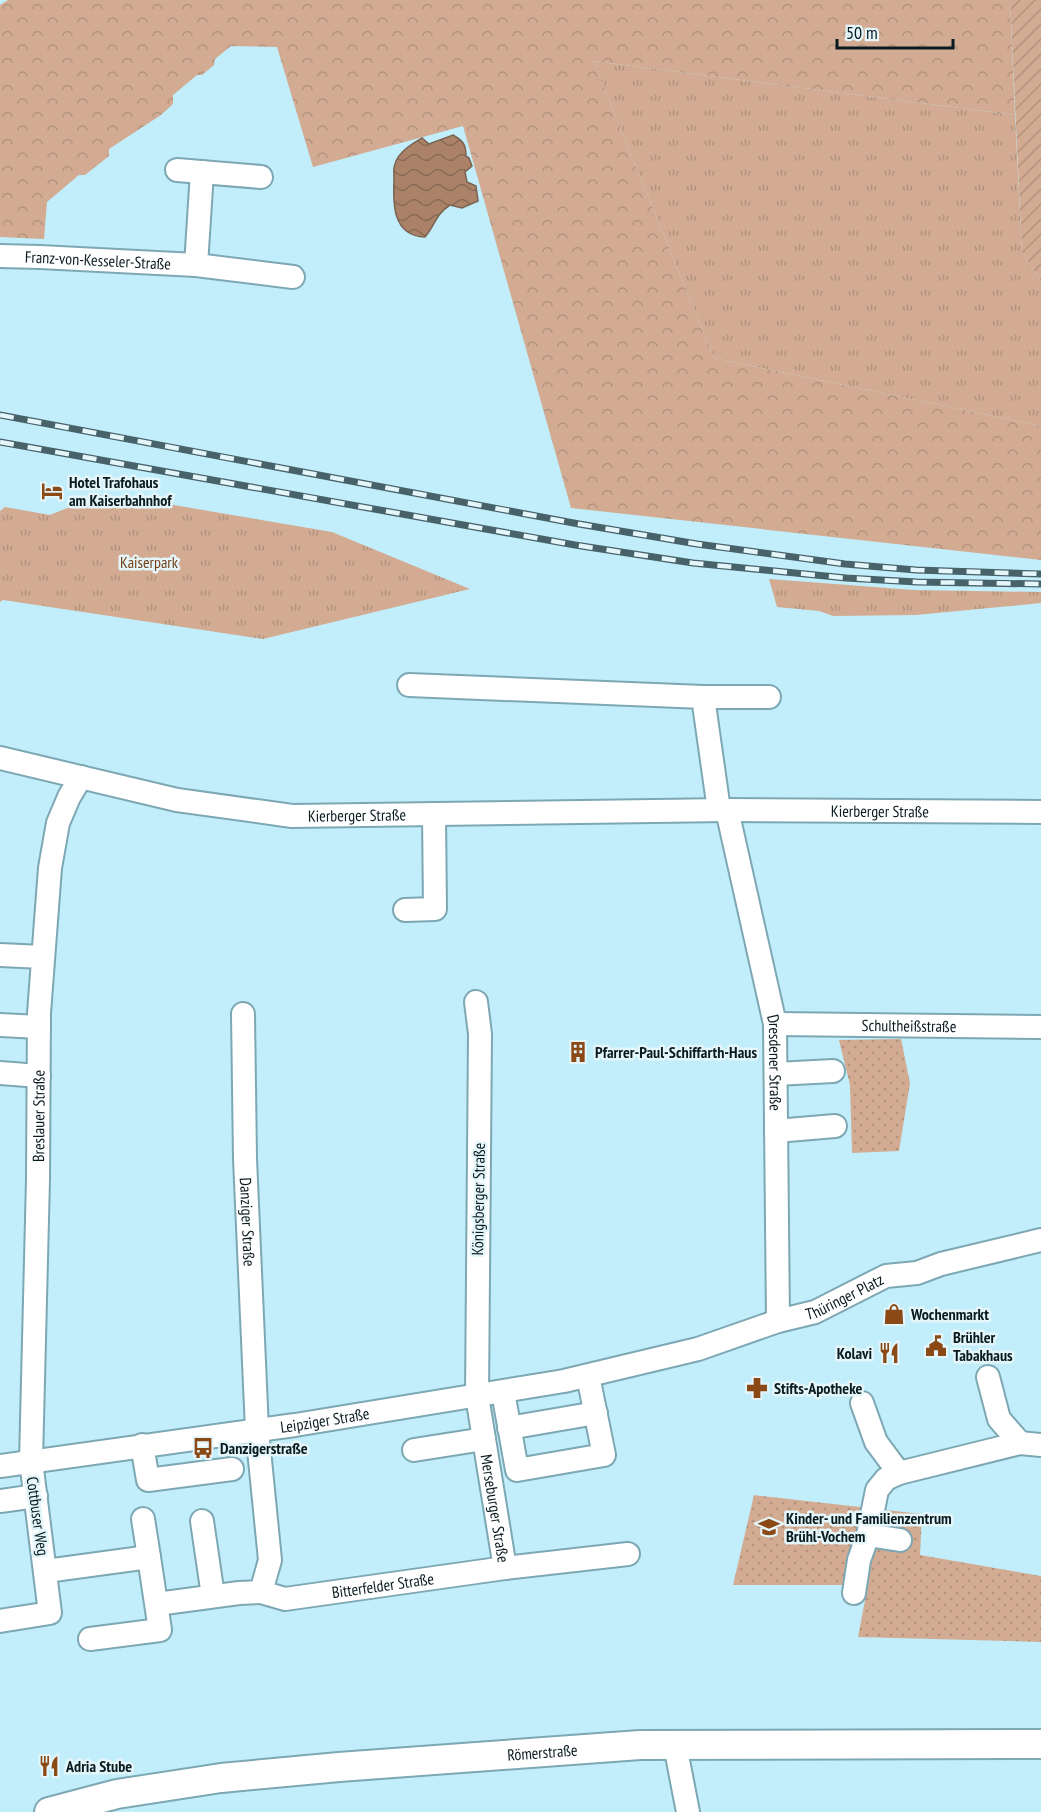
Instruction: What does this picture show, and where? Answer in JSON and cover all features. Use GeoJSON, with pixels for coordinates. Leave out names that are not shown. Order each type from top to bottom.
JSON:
{"type":"FeatureCollection","features":[{"type":"Feature","properties":{"kind":"main road","name":"Römerstraße"},"geometry":{"type":"LineString","coordinates":[[49,1812],[117,1794],[221,1778],[640,1745],[1041,1744]]}},
{"type":"Feature","properties":{"kind":"street"},"geometry":{"type":"LineString","coordinates":[[177,170],[261,177]]}},
{"type":"Feature","properties":{"kind":"street"},"geometry":{"type":"LineString","coordinates":[[196,265],[202,172]]}},
{"type":"Feature","properties":{"kind":"street","name":"Franz-von-Kesseler-Straße"},"geometry":{"type":"LineString","coordinates":[[0,256],[196,265],[293,278]]}},
{"type":"Feature","properties":{"kind":"street"},"geometry":{"type":"LineString","coordinates":[[409,685],[769,698]]}},
{"type":"Feature","properties":{"kind":"street"},"geometry":{"type":"LineString","coordinates":[[703,697],[723,810]]}},
{"type":"Feature","properties":{"kind":"street","name":"Kierberger Straße"},"geometry":{"type":"LineString","coordinates":[[0,758],[177,800],[292,816],[723,810],[1041,812]]}},
{"type":"Feature","properties":{"kind":"street","name":"Breslauer Straße"},"geometry":{"type":"LineString","coordinates":[[31,1461],[36,1297],[39,1027],[43,957],[50,868],[58,823],[81,777]]}},
{"type":"Feature","properties":{"kind":"street","name":"Dresdener Straße"},"geometry":{"type":"LineString","coordinates":[[723,810],[775,1024],[778,1321]]}},
{"type":"Feature","properties":{"kind":"street"},"geometry":{"type":"LineString","coordinates":[[405,910],[435,909],[434,814]]}},
{"type":"Feature","properties":{"kind":"street"},"geometry":{"type":"LineString","coordinates":[[0,955],[43,957]]}},
{"type":"Feature","properties":{"kind":"street","name":"Königsberger Straße"},"geometry":{"type":"LineString","coordinates":[[476,1002],[480,1034],[477,1396]]}},
{"type":"Feature","properties":{"kind":"street","name":"Danziger Straße"},"geometry":{"type":"LineString","coordinates":[[243,1014],[245,1159],[257,1430]]}},
{"type":"Feature","properties":{"kind":"street","name":"Schultheißstraße"},"geometry":{"type":"LineString","coordinates":[[775,1024],[1041,1027]]}},
{"type":"Feature","properties":{"kind":"street"},"geometry":{"type":"LineString","coordinates":[[0,1025],[39,1027]]}},
{"type":"Feature","properties":{"kind":"street"},"geometry":{"type":"LineString","coordinates":[[776,1074],[833,1071]]}},
{"type":"Feature","properties":{"kind":"street"},"geometry":{"type":"LineString","coordinates":[[0,1073],[39,1076]]}},
{"type":"Feature","properties":{"kind":"street"},"geometry":{"type":"LineString","coordinates":[[776,1131],[835,1126]]}},
{"type":"Feature","properties":{"kind":"street","name":"Thüringer Platz"},"geometry":{"type":"LineString","coordinates":[[650,1362],[698,1349],[778,1321],[815,1312],[886,1276],[917,1273],[941,1264],[1041,1240]]}},
{"type":"Feature","properties":{"kind":"street","name":"Leipziger Straße"},"geometry":{"type":"LineString","coordinates":[[0,1466],[503,1392],[650,1362]]}},
{"type":"Feature","properties":{"kind":"street"},"geometry":{"type":"LineString","coordinates":[[503,1392],[517,1470],[604,1455],[588,1376]]}},
{"type":"Feature","properties":{"kind":"street"},"geometry":{"type":"LineString","coordinates":[[988,1377],[999,1419],[1030,1444]]}},
{"type":"Feature","properties":{"kind":"street","name":"Merseburger Straße"},"geometry":{"type":"LineString","coordinates":[[477,1396],[505,1568],[628,1554]]}},
{"type":"Feature","properties":{"kind":"street"},"geometry":{"type":"LineString","coordinates":[[862,1403],[876,1442],[899,1473]]}},
{"type":"Feature","properties":{"kind":"street"},"geometry":{"type":"LineString","coordinates":[[509,1428],[596,1413]]}},
{"type":"Feature","properties":{"kind":"street"},"geometry":{"type":"LineString","coordinates":[[257,1430],[270,1560],[261,1592]]}},
{"type":"Feature","properties":{"kind":"street"},"geometry":{"type":"LineString","coordinates":[[414,1450],[484,1439]]}},
{"type":"Feature","properties":{"kind":"street"},"geometry":{"type":"LineString","coordinates":[[854,1593],[858,1560],[868,1535],[877,1490],[886,1479],[899,1473],[1030,1444]]}},
{"type":"Feature","properties":{"kind":"street"},"geometry":{"type":"LineString","coordinates":[[142,1445],[148,1480],[232,1469]]}},
{"type":"Feature","properties":{"kind":"street","name":"Cottbuser Weg"},"geometry":{"type":"LineString","coordinates":[[0,1621],[50,1614],[31,1461]]}},
{"type":"Feature","properties":{"kind":"street"},"geometry":{"type":"LineString","coordinates":[[0,1501],[36,1496]]}},
{"type":"Feature","properties":{"kind":"street"},"geometry":{"type":"LineString","coordinates":[[90,1639],[160,1630],[143,1519]]}},
{"type":"Feature","properties":{"kind":"street"},"geometry":{"type":"LineString","coordinates":[[202,1521],[213,1596]]}},
{"type":"Feature","properties":{"kind":"street"},"geometry":{"type":"LineString","coordinates":[[868,1535],[900,1540]]}},
{"type":"Feature","properties":{"kind":"street","name":"Cottbuser Weg"},"geometry":{"type":"LineString","coordinates":[[46,1571],[149,1557]]}},
{"type":"Feature","properties":{"kind":"street","name":"Bitterfelder Straße"},"geometry":{"type":"LineString","coordinates":[[157,1604],[261,1592],[285,1599],[505,1568]]}},
{"type":"Feature","properties":{"kind":"street"},"geometry":{"type":"LineString","coordinates":[[675,1745],[688,1812]]}},
{"type":"Feature","properties":{"kind":"green space"},"geometry":{"type":"Polygon","coordinates":[[[8,0],[1010,0],[1015,115],[593,61],[714,358],[1041,426],[1041,560],[571,508],[463,126],[313,167],[277,47],[231,46],[215,59],[214,65],[202,75],[197,75],[173,95],[173,104],[161,115],[109,149],[109,156],[85,175],[79,175],[47,202],[44,239],[0,237],[0,5],[8,0]]]}},
{"type":"Feature","properties":{"kind":"green space"},"geometry":{"type":"Polygon","coordinates":[[[1010,0],[1041,0],[1041,282],[1022,252],[1010,0]]]}},
{"type":"Feature","properties":{"kind":"green space"},"geometry":{"type":"Polygon","coordinates":[[[593,61],[1015,115],[1022,252],[1041,282],[1041,426],[714,358],[593,61]]]}},
{"type":"Feature","properties":{"kind":"green space","name":"Kaiserpark"},"geometry":{"type":"Polygon","coordinates":[[[99,495],[162,503],[332,532],[470,589],[263,639],[3,600],[0,602],[0,511],[5,507],[50,515],[99,495]]]}},
{"type":"Feature","properties":{"kind":"green space"},"geometry":{"type":"Polygon","coordinates":[[[769,579],[914,590],[1041,592],[1041,603],[916,615],[833,616],[819,611],[777,607],[769,579]]]}},
{"type":"Feature","properties":{"kind":"green space"},"geometry":{"type":"Polygon","coordinates":[[[901,1039],[910,1083],[899,1151],[852,1153],[850,1085],[839,1040],[901,1039]]]}},
{"type":"Feature","properties":{"kind":"green space"},"geometry":{"type":"Polygon","coordinates":[[[754,1495],[922,1514],[920,1555],[1041,1576],[1041,1642],[858,1637],[868,1585],[733,1585],[754,1495]]]}},
{"type":"Feature","properties":{"kind":"water"},"geometry":{"type":"Polygon","coordinates":[[[453,135],[465,146],[466,156],[472,166],[465,172],[467,182],[476,186],[478,201],[462,208],[450,205],[445,208],[425,237],[414,235],[400,225],[397,217],[394,166],[406,149],[422,138],[429,144],[453,135]]]}},
{"type":"Feature","properties":{"kind":"railway"},"geometry":{"type":"LineString","coordinates":[[0,415],[579,524],[697,544],[845,564],[916,570],[1041,574]]}},
{"type":"Feature","properties":{"kind":"railway"},"geometry":{"type":"LineString","coordinates":[[0,442],[575,545],[693,563],[846,578],[917,582],[1041,584]]}},
{"type":"Feature","properties":{"kind":"place","name":"Hotel Trafohaus am Kaiserbahnhof"},"geometry":{"type":"Point","coordinates":[52,491]}},
{"type":"Feature","properties":{"kind":"place","name":"Pfarrer-Paul-Schiffarth-Haus"},"geometry":{"type":"Point","coordinates":[578,1052]}},
{"type":"Feature","properties":{"kind":"place","name":"Wochenmarkt"},"geometry":{"type":"Point","coordinates":[894,1314]}},
{"type":"Feature","properties":{"kind":"place","name":"Brühler Tabakhaus"},"geometry":{"type":"Point","coordinates":[936,1346]}},
{"type":"Feature","properties":{"kind":"place","name":"Kolavi"},"geometry":{"type":"Point","coordinates":[889,1353]}},
{"type":"Feature","properties":{"kind":"place","name":"Stifts-Apotheke"},"geometry":{"type":"Point","coordinates":[757,1388]}},
{"type":"Feature","properties":{"kind":"place","name":"Danzigerstraße"},"geometry":{"type":"Point","coordinates":[203,1448]}},
{"type":"Feature","properties":{"kind":"place","name":"Kinder- und Familienzentrum Brühl-Vochem"},"geometry":{"type":"Point","coordinates":[769,1527]}},
{"type":"Feature","properties":{"kind":"place","name":"Adria Stube"},"geometry":{"type":"Point","coordinates":[49,1766]}}]}
